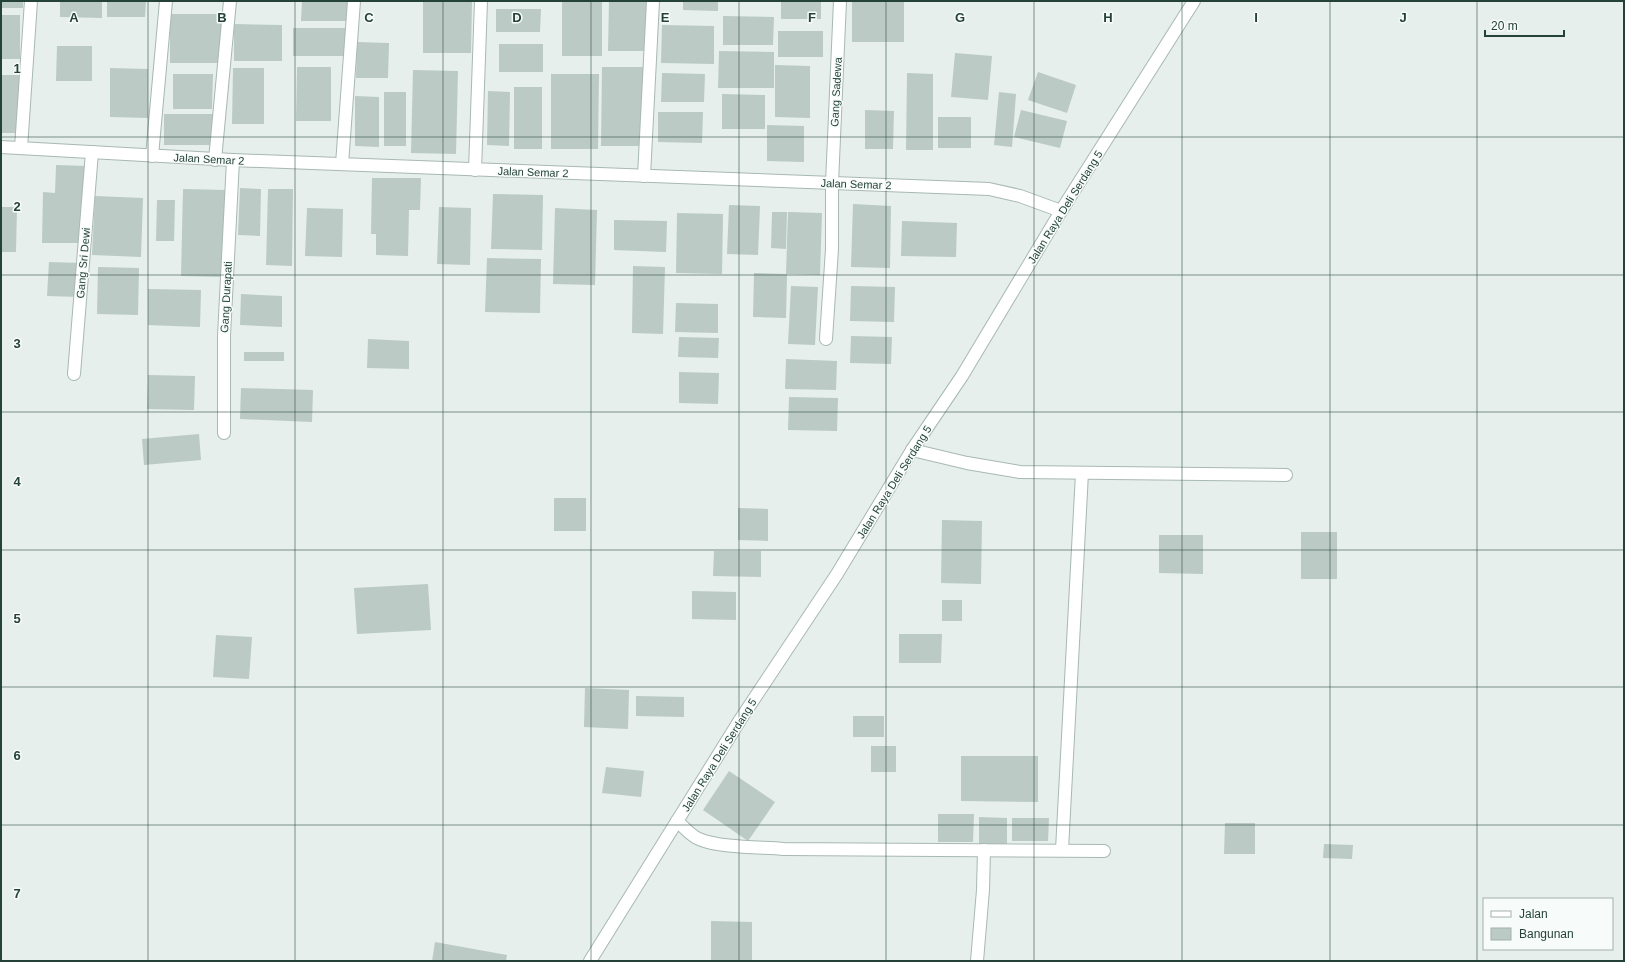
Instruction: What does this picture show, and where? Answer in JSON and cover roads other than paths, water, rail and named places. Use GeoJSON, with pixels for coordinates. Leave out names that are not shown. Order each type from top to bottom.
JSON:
{"type":"FeatureCollection","features":[{"type":"Feature","properties":{"kind":"street"},"geometry":{"type":"LineString","coordinates":[[22,148],[31,1]]}},
{"type":"Feature","properties":{"kind":"street"},"geometry":{"type":"LineString","coordinates":[[152,156],[166,1]]}},
{"type":"Feature","properties":{"kind":"street"},"geometry":{"type":"LineString","coordinates":[[215,160],[230,1]]}},
{"type":"Feature","properties":{"kind":"street"},"geometry":{"type":"LineString","coordinates":[[342,164],[354,1]]}},
{"type":"Feature","properties":{"kind":"street"},"geometry":{"type":"LineString","coordinates":[[475,170],[481,1]]}},
{"type":"Feature","properties":{"kind":"street"},"geometry":{"type":"LineString","coordinates":[[644,176],[653,1]]}},
{"type":"Feature","properties":{"kind":"street","name":"Gang Sadewa"},"geometry":{"type":"LineString","coordinates":[[826,339],[832,249],[832,183],[840,1]]}},
{"type":"Feature","properties":{"kind":"street","name":"Jalan Raya Deli Serdang 5"},"geometry":{"type":"LineString","coordinates":[[590,961],[740,720],[837,574],[912,450],[962,376],[1058,209],[1194,1]]}},
{"type":"Feature","properties":{"kind":"street","name":"Jalan Semar 2"},"geometry":{"type":"LineString","coordinates":[[1,147],[215,160],[989,189],[1020,196],[1058,209]]}},
{"type":"Feature","properties":{"kind":"street","name":"Gang Sri Dewi"},"geometry":{"type":"LineString","coordinates":[[74,374],[92,152]]}},
{"type":"Feature","properties":{"kind":"street","name":"Gang Durapati"},"geometry":{"type":"LineString","coordinates":[[224,433],[224,336],[233,160]]}},
{"type":"Feature","properties":{"kind":"street"},"geometry":{"type":"LineString","coordinates":[[912,450],[967,463],[1020,472],[1239,473],[1286,475]]}},
{"type":"Feature","properties":{"kind":"street"},"geometry":{"type":"LineString","coordinates":[[1062,850],[1082,473]]}},
{"type":"Feature","properties":{"kind":"street"},"geometry":{"type":"LineString","coordinates":[[677,821],[700,839],[733,846],[784,848],[1104,851]]}},
{"type":"Feature","properties":{"kind":"street"},"geometry":{"type":"LineString","coordinates":[[977,961],[983,890],[984,850]]}}]}
